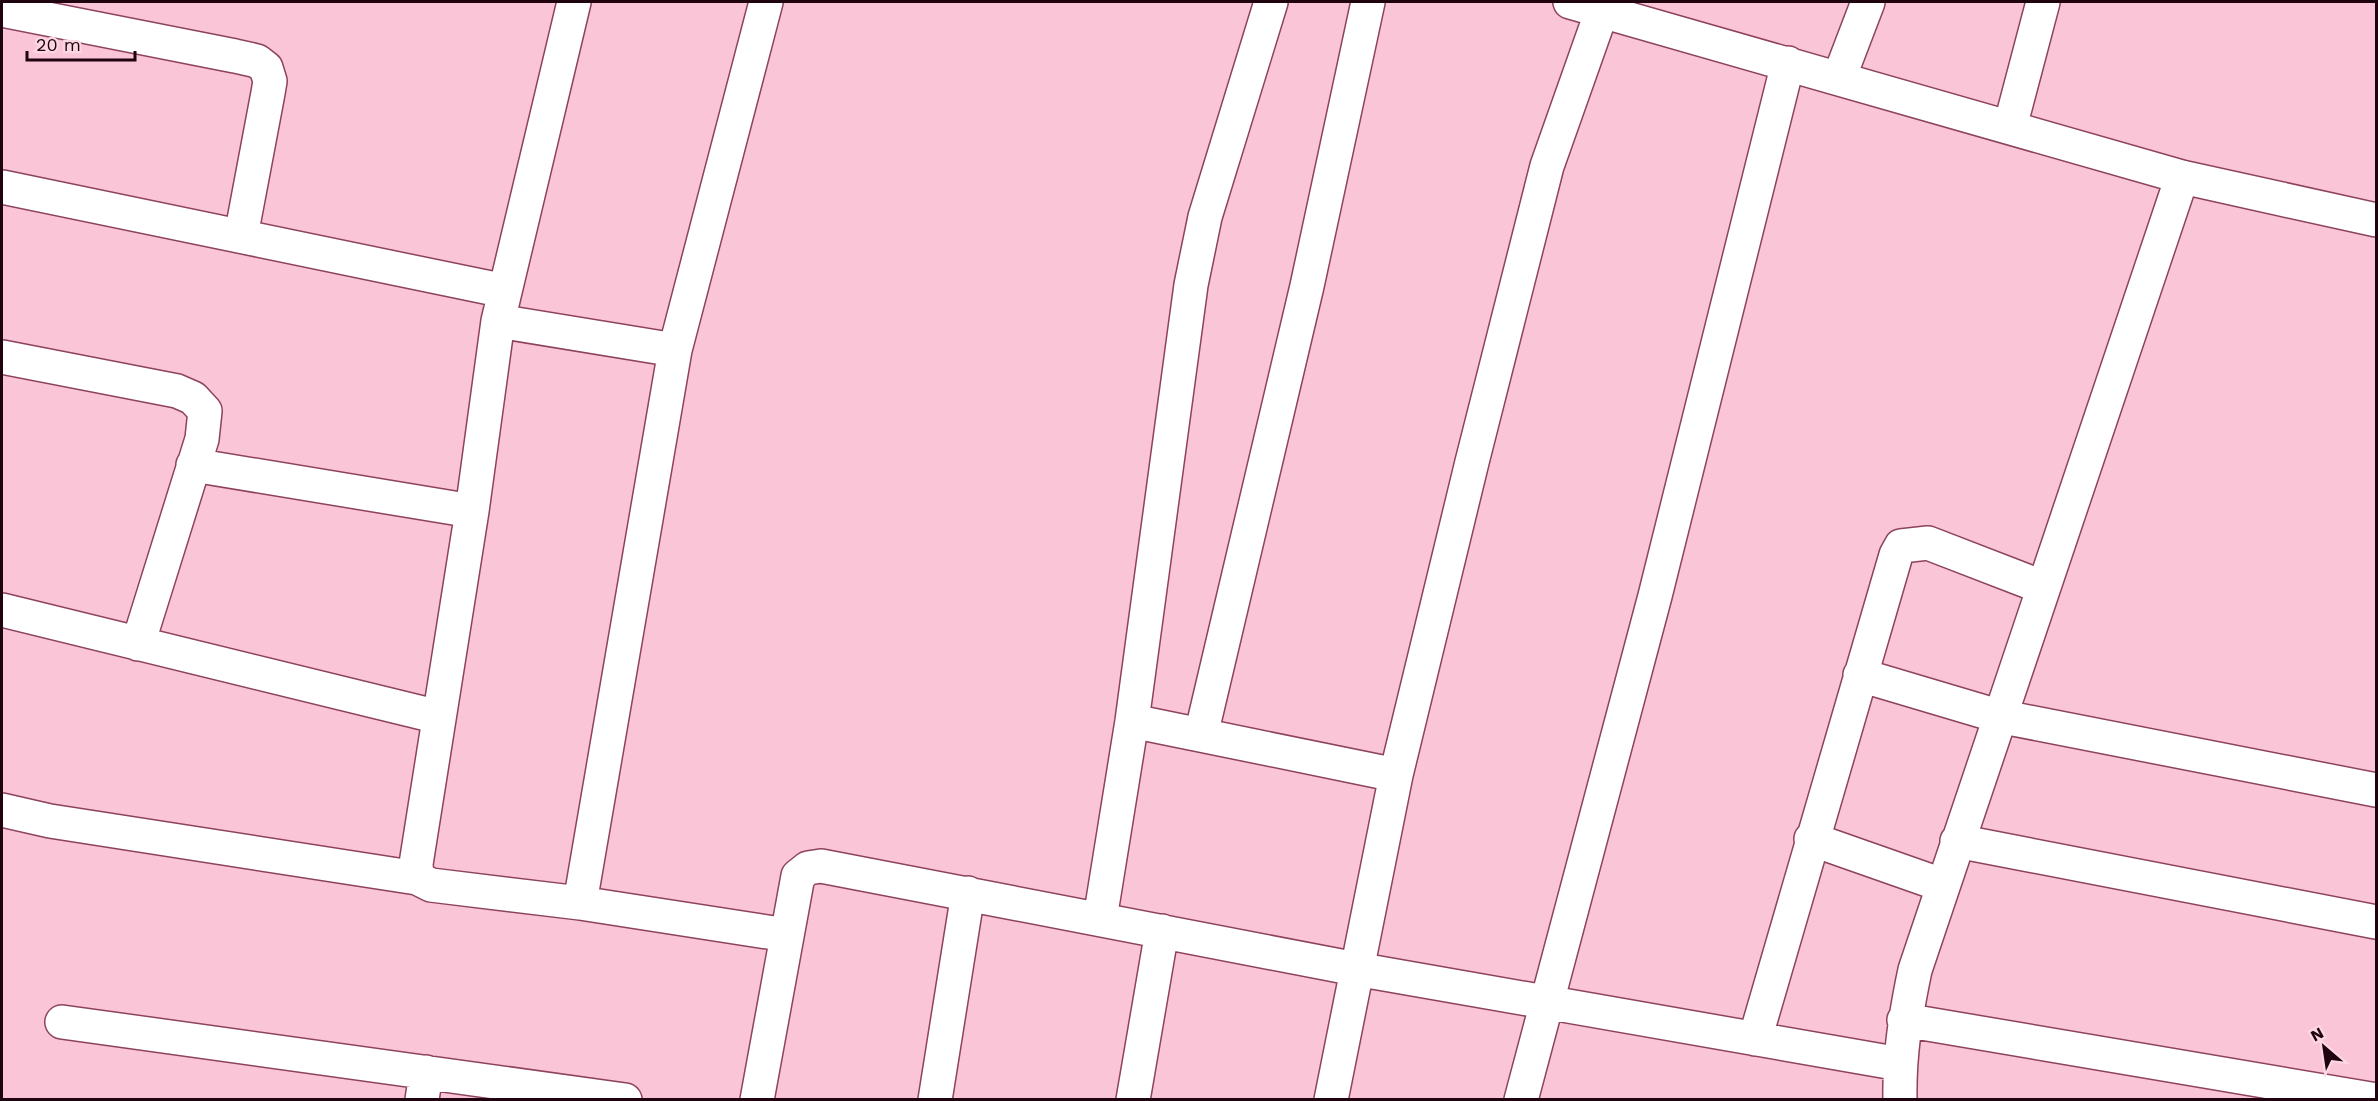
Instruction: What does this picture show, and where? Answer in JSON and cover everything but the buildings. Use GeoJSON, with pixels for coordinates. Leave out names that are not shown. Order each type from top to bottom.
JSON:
{"type":"FeatureCollection","features":[{"type":"Feature","properties":{"kind":"street"},"geometry":{"type":"LineString","coordinates":[[417,878],[416,864],[502,306],[574,2]]}},
{"type":"Feature","properties":{"kind":"street"},"geometry":{"type":"LineString","coordinates":[[580,903],[675,350],[765,2]]}},
{"type":"Feature","properties":{"kind":"street"},"geometry":{"type":"LineString","coordinates":[[1100,919],[1132,721],[1191,285],[1204,217],[1270,2]]}},
{"type":"Feature","properties":{"kind":"street"},"geometry":{"type":"LineString","coordinates":[[1202,735],[1307,286],[1368,2]]}},
{"type":"Feature","properties":{"kind":"street"},"geometry":{"type":"LineString","coordinates":[[1570,2],[1603,6],[1788,63],[2182,177],[2376,220]]}},
{"type":"Feature","properties":{"kind":"street"},"geometry":{"type":"LineString","coordinates":[[1839,78],[1868,2]]}},
{"type":"Feature","properties":{"kind":"street"},"geometry":{"type":"LineString","coordinates":[[2010,127],[2043,2]]}},
{"type":"Feature","properties":{"kind":"street"},"geometry":{"type":"LineString","coordinates":[[1331,1100],[1396,775],[1547,166],[1603,6]]}},
{"type":"Feature","properties":{"kind":"street"},"geometry":{"type":"LineString","coordinates":[[2,10],[235,56],[257,61],[266,68],[269,87],[241,236]]}},
{"type":"Feature","properties":{"kind":"street"},"geometry":{"type":"LineString","coordinates":[[1521,1100],[1658,585],[1788,63]]}},
{"type":"Feature","properties":{"kind":"street"},"geometry":{"type":"LineString","coordinates":[[1900,1100],[1904,1020],[1915,970],[1998,716],[2182,177]]}},
{"type":"Feature","properties":{"kind":"street"},"geometry":{"type":"LineString","coordinates":[[2,187],[241,236],[675,350]]}},
{"type":"Feature","properties":{"kind":"street"},"geometry":{"type":"LineString","coordinates":[[2,357],[177,391],[193,398],[205,411],[202,439],[138,644]]}},
{"type":"Feature","properties":{"kind":"street"},"geometry":{"type":"LineString","coordinates":[[194,465],[472,511]]}},
{"type":"Feature","properties":{"kind":"street"},"geometry":{"type":"LineString","coordinates":[[1755,1039],[1811,839],[1901,546],[1928,543],[2042,587]]}},
{"type":"Feature","properties":{"kind":"street"},"geometry":{"type":"LineString","coordinates":[[2,610],[439,717]]}},
{"type":"Feature","properties":{"kind":"street"},"geometry":{"type":"LineString","coordinates":[[1860,675],[1998,716],[2376,790]]}},
{"type":"Feature","properties":{"kind":"street"},"geometry":{"type":"LineString","coordinates":[[1132,721],[1396,775]]}},
{"type":"Feature","properties":{"kind":"street"},"geometry":{"type":"LineString","coordinates":[[2,810],[50,821],[417,878],[431,885],[580,903],[787,935]]}},
{"type":"Feature","properties":{"kind":"street"},"geometry":{"type":"LineString","coordinates":[[1811,839],[1942,885]]}},
{"type":"Feature","properties":{"kind":"street"},"geometry":{"type":"LineString","coordinates":[[1957,841],[2376,922]]}},
{"type":"Feature","properties":{"kind":"street"},"geometry":{"type":"LineString","coordinates":[[757,1100],[798,876],[808,868],[835,867],[1356,969],[1900,1064]]}},
{"type":"Feature","properties":{"kind":"street"},"geometry":{"type":"LineString","coordinates":[[935,1100],[968,893]]}},
{"type":"Feature","properties":{"kind":"street"},"geometry":{"type":"LineString","coordinates":[[1133,1100],[1162,931]]}},
{"type":"Feature","properties":{"kind":"street"},"geometry":{"type":"LineString","coordinates":[[1904,1020],[2376,1100]]}},
{"type":"Feature","properties":{"kind":"street"},"geometry":{"type":"LineString","coordinates":[[62,1022],[424,1086],[625,1100]]}}]}
